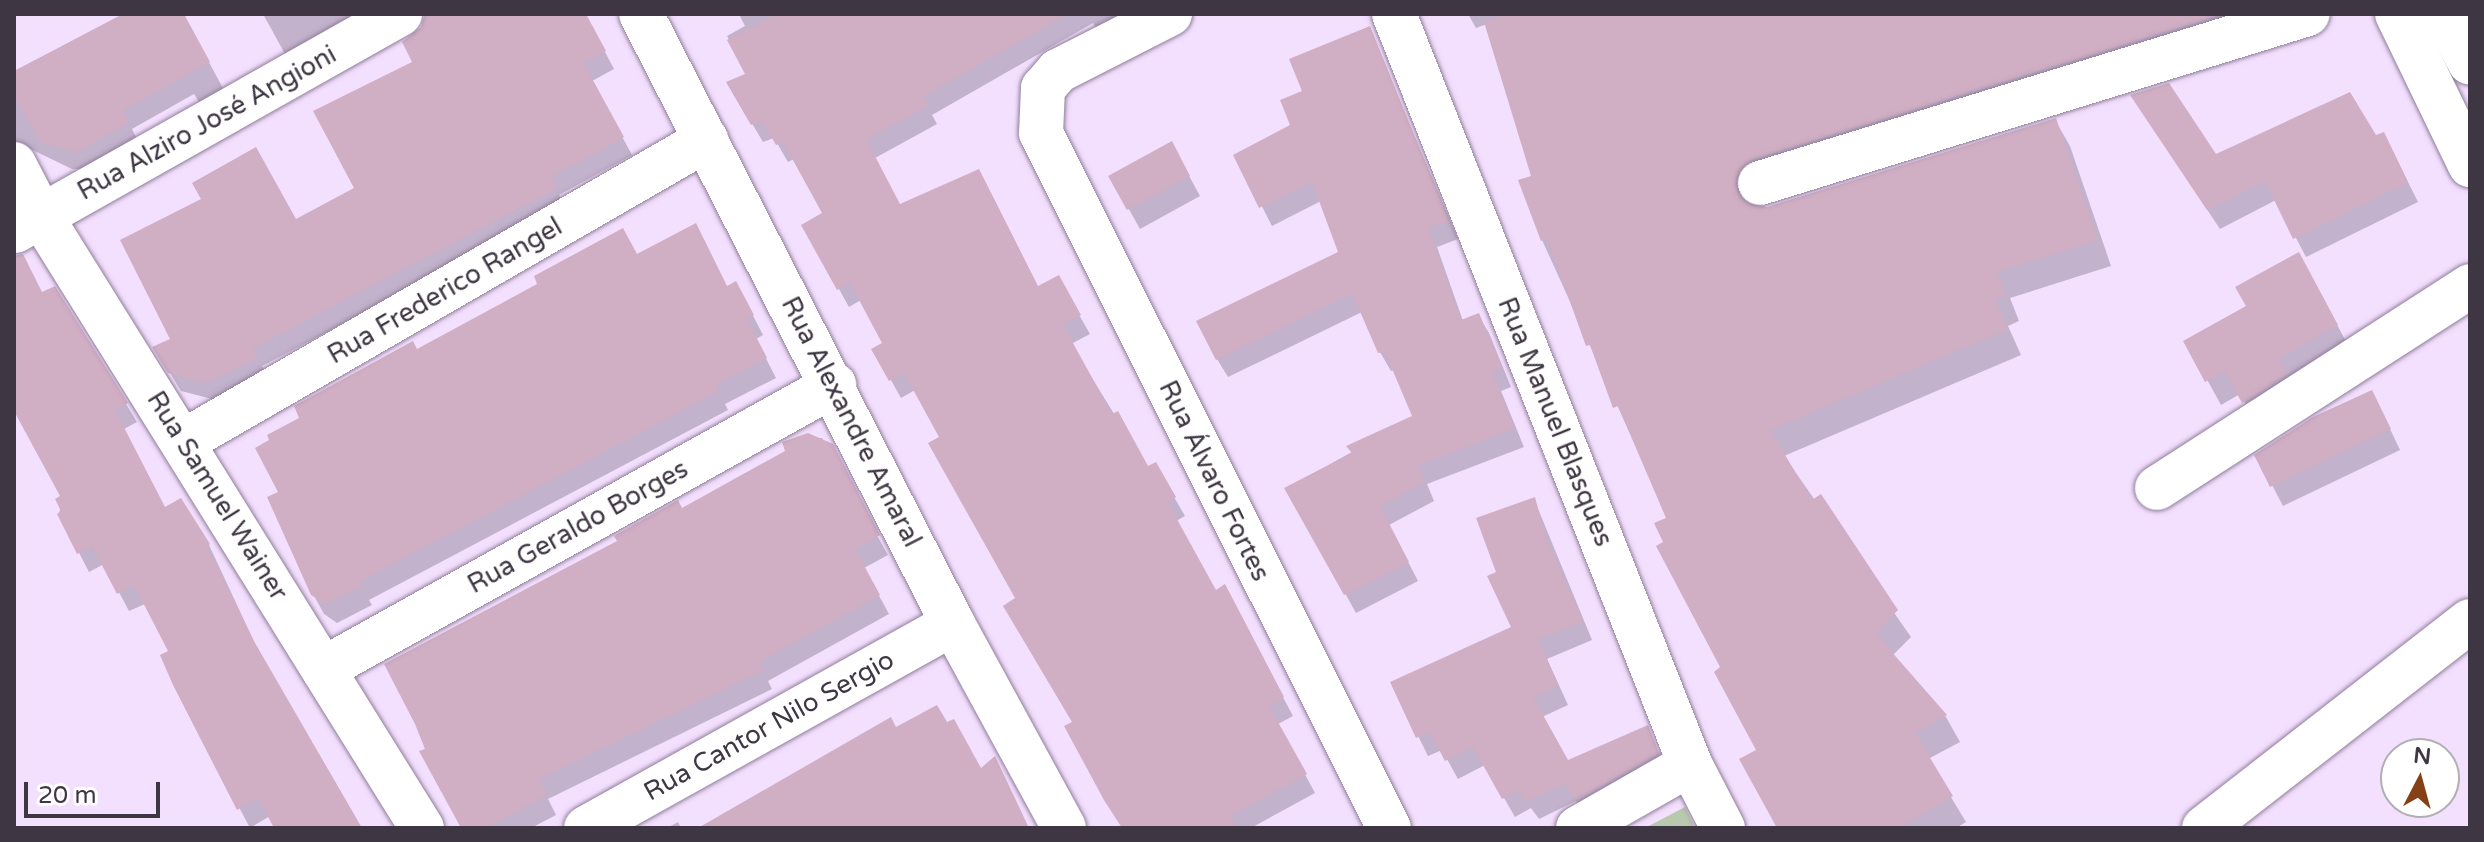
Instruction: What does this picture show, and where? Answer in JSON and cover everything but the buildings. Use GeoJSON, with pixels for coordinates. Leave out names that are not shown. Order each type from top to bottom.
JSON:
{"type":"FeatureCollection","features":[{"type":"Feature","properties":{"kind":"street","name":"Rua Alziro José Angioni"},"geometry":{"type":"LineString","coordinates":[[27,224],[400,14]]}},
{"type":"Feature","properties":{"kind":"street","name":"Rua Alexandre Amaral"},"geometry":{"type":"LineString","coordinates":[[641,14],[834,385],[953,624],[1064,828]]}},
{"type":"Feature","properties":{"kind":"street","name":"Rua Álvaro Fortes"},"geometry":{"type":"LineString","coordinates":[[1170,14],[1058,71],[1043,88],[1041,133],[1389,828]]}},
{"type":"Feature","properties":{"kind":"street","name":"Rua Manuel Blasques"},"geometry":{"type":"LineString","coordinates":[[1394,14],[1690,764],[1723,828]]}},
{"type":"Feature","properties":{"kind":"street"},"geometry":{"type":"LineString","coordinates":[[1760,183],[2308,14]]}},
{"type":"Feature","properties":{"kind":"street"},"geometry":{"type":"LineString","coordinates":[[2397,14],[2470,165]]}},
{"type":"Feature","properties":{"kind":"street"},"geometry":{"type":"LineString","coordinates":[[2444,14],[2470,63]]}},
{"type":"Feature","properties":{"kind":"street","name":"Rua Frederico Rangel"},"geometry":{"type":"LineString","coordinates":[[184,441],[706,140]]}},
{"type":"Feature","properties":{"kind":"street","name":"Rua Samuel Wainer"},"geometry":{"type":"LineString","coordinates":[[14,164],[27,224],[184,441],[422,828]]}},
{"type":"Feature","properties":{"kind":"street"},"geometry":{"type":"LineString","coordinates":[[2157,488],[2470,286]]}},
{"type":"Feature","properties":{"kind":"street","name":"Rua Geraldo Borges"},"geometry":{"type":"LineString","coordinates":[[323,669],[834,385]]}},
{"type":"Feature","properties":{"kind":"street"},"geometry":{"type":"LineString","coordinates":[[2204,828],[2470,621]]}},
{"type":"Feature","properties":{"kind":"street","name":"Rua Cantor Nilo Sergio"},"geometry":{"type":"LineString","coordinates":[[586,828],[953,624]]}},
{"type":"Feature","properties":{"kind":"street"},"geometry":{"type":"LineString","coordinates":[[1578,828],[1690,764]]}},
{"type":"Feature","properties":{"kind":"green space"},"geometry":{"type":"Polygon","coordinates":[[[1685,807],[1695,828],[1645,828],[1685,807]]]}}]}
